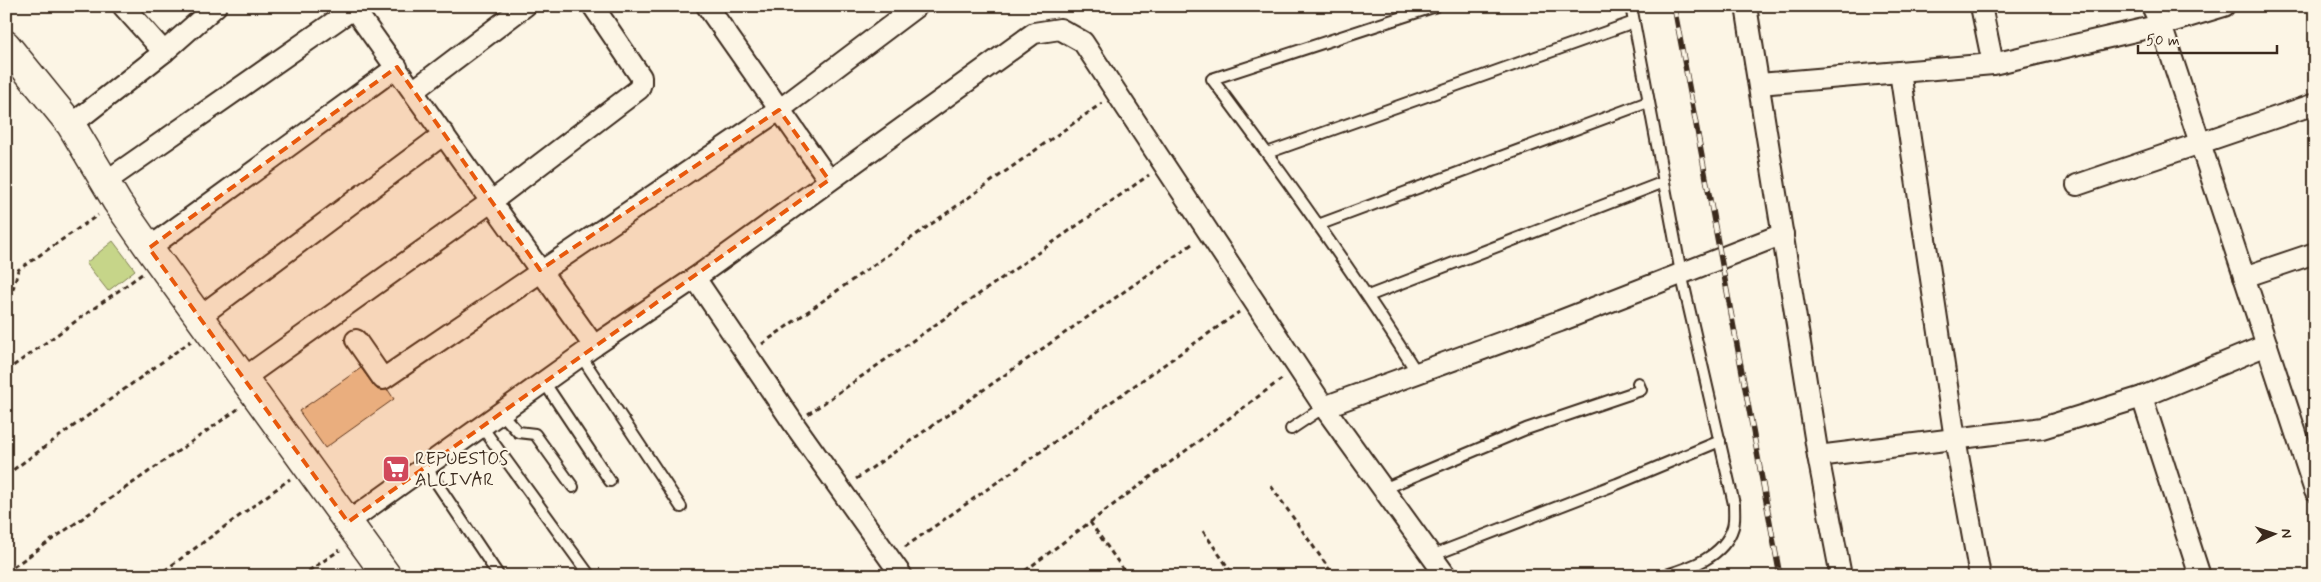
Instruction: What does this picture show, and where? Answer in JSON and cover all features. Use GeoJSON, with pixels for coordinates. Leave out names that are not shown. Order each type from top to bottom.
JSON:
{"type":"FeatureCollection","features":[{"type":"Feature","properties":{"kind":"street"},"geometry":{"type":"LineString","coordinates":[[123,6],[164,52]]}},
{"type":"Feature","properties":{"kind":"street"},"geometry":{"type":"LineString","coordinates":[[71,125],[164,52],[216,6]]}},
{"type":"Feature","properties":{"kind":"street"},"geometry":{"type":"LineString","coordinates":[[413,91],[525,6]]}},
{"type":"Feature","properties":{"kind":"street"},"geometry":{"type":"LineString","coordinates":[[250,387],[639,89],[642,83],[640,77],[593,6]]}},
{"type":"Feature","properties":{"kind":"street"},"geometry":{"type":"LineString","coordinates":[[707,6],[828,180]]}},
{"type":"Feature","properties":{"kind":"street"},"geometry":{"type":"LineString","coordinates":[[356,340],[383,379],[540,270],[779,110],[917,6]]}},
{"type":"Feature","properties":{"kind":"street"},"geometry":{"type":"LineString","coordinates":[[1746,6],[1818,456],[1840,576]]}},
{"type":"Feature","properties":{"kind":"street"},"geometry":{"type":"LineString","coordinates":[[1981,6],[1993,64]]}},
{"type":"Feature","properties":{"kind":"street"},"geometry":{"type":"LineString","coordinates":[[2152,6],[2161,25],[2315,491]]}},
{"type":"Feature","properties":{"kind":"street"},"geometry":{"type":"LineString","coordinates":[[1759,84],[1993,64],[2161,25],[2224,6]]}},
{"type":"Feature","properties":{"kind":"street"},"geometry":{"type":"LineString","coordinates":[[111,192],[355,7],[540,270],[587,351]]}},
{"type":"Feature","properties":{"kind":"street"},"geometry":{"type":"LineString","coordinates":[[354,529],[426,467],[587,351],[695,278],[828,180],[1034,33],[1060,29],[1083,42],[1324,408],[1446,576]]}},
{"type":"Feature","properties":{"kind":"street"},"geometry":{"type":"LineString","coordinates":[[6,45],[71,125],[111,192],[154,255],[354,529],[386,576]]}},
{"type":"Feature","properties":{"kind":"street"},"geometry":{"type":"LineString","coordinates":[[154,255],[397,67]]}},
{"type":"Feature","properties":{"kind":"street"},"geometry":{"type":"LineString","coordinates":[[1900,72],[1955,438],[1980,576]]}},
{"type":"Feature","properties":{"kind":"street"},"geometry":{"type":"LineString","coordinates":[[2077,185],[2315,104]]}},
{"type":"Feature","properties":{"kind":"street"},"geometry":{"type":"LineString","coordinates":[[204,323],[444,134]]}},
{"type":"Feature","properties":{"kind":"street"},"geometry":{"type":"LineString","coordinates":[[1324,408],[1560,321],[1782,234]]}},
{"type":"Feature","properties":{"kind":"street"},"geometry":{"type":"LineString","coordinates":[[2244,276],[2315,253]]}},
{"type":"Feature","properties":{"kind":"street"},"geometry":{"type":"LineString","coordinates":[[695,278],[746,355],[902,576]]}},
{"type":"Feature","properties":{"kind":"street"},"geometry":{"type":"LineString","coordinates":[[1818,456],[2042,428],[2142,397],[2267,345]]}},
{"type":"Feature","properties":{"kind":"street"},"geometry":{"type":"LineString","coordinates":[[2142,397],[2200,576]]}},
{"type":"Feature","properties":{"kind":"lane"},"geometry":{"type":"LineString","coordinates":[[1418,372],[1368,296],[1212,79],[1436,6]]}},
{"type":"Feature","properties":{"kind":"lane"},"geometry":{"type":"LineString","coordinates":[[1631,6],[1681,273],[1734,504],[1733,527],[1720,549],[1697,564],[1663,576]]}},
{"type":"Feature","properties":{"kind":"lane"},"geometry":{"type":"LineString","coordinates":[[1267,153],[1634,22]]}},
{"type":"Feature","properties":{"kind":"lane"},"geometry":{"type":"LineString","coordinates":[[1318,225],[1648,102]]}},
{"type":"Feature","properties":{"kind":"lane"},"geometry":{"type":"LineString","coordinates":[[1368,296],[1664,182]]}},
{"type":"Feature","properties":{"kind":"lane"},"geometry":{"type":"LineString","coordinates":[[587,351],[681,508]]}},
{"type":"Feature","properties":{"kind":"lane"},"geometry":{"type":"LineString","coordinates":[[544,382],[610,480]]}},
{"type":"Feature","properties":{"kind":"lane"},"geometry":{"type":"LineString","coordinates":[[1383,489],[1526,429],[1641,390],[1638,383]]}},
{"type":"Feature","properties":{"kind":"lane"},"geometry":{"type":"LineString","coordinates":[[1291,429],[1324,408]]}},
{"type":"Feature","properties":{"kind":"lane"},"geometry":{"type":"LineString","coordinates":[[501,413],[518,432],[535,434],[573,487]]}},
{"type":"Feature","properties":{"kind":"lane"},"geometry":{"type":"LineString","coordinates":[[482,427],[590,576]]}},
{"type":"Feature","properties":{"kind":"lane"},"geometry":{"type":"LineString","coordinates":[[1431,556],[1617,484],[1720,441]]}},
{"type":"Feature","properties":{"kind":"lane"},"geometry":{"type":"LineString","coordinates":[[426,467],[499,576]]}},
{"type":"Feature","properties":{"kind":"path"},"geometry":{"type":"LineString","coordinates":[[746,355],[1117,93]]}},
{"type":"Feature","properties":{"kind":"path"},"geometry":{"type":"LineString","coordinates":[[794,424],[1164,164]]}},
{"type":"Feature","properties":{"kind":"path"},"geometry":{"type":"LineString","coordinates":[[6,316],[18,270],[111,192]]}},
{"type":"Feature","properties":{"kind":"path"},"geometry":{"type":"LineString","coordinates":[[841,490],[1208,232]]}},
{"type":"Feature","properties":{"kind":"path"},"geometry":{"type":"LineString","coordinates":[[6,371],[154,255]]}},
{"type":"Feature","properties":{"kind":"path"},"geometry":{"type":"LineString","coordinates":[[890,558],[1254,302]]}},
{"type":"Feature","properties":{"kind":"path"},"geometry":{"type":"LineString","coordinates":[[6,474],[204,323]]}},
{"type":"Feature","properties":{"kind":"path"},"geometry":{"type":"LineString","coordinates":[[1020,575],[1298,368]]}},
{"type":"Feature","properties":{"kind":"path"},"geometry":{"type":"LineString","coordinates":[[6,572],[250,387]]}},
{"type":"Feature","properties":{"kind":"path"},"geometry":{"type":"LineString","coordinates":[[157,576],[308,466]]}},
{"type":"Feature","properties":{"kind":"path"},"geometry":{"type":"LineString","coordinates":[[1271,486],[1334,576]]}},
{"type":"Feature","properties":{"kind":"path"},"geometry":{"type":"LineString","coordinates":[[1090,522],[1128,576]]}},
{"type":"Feature","properties":{"kind":"path"},"geometry":{"type":"LineString","coordinates":[[301,576],[354,529]]}},
{"type":"Feature","properties":{"kind":"path"},"geometry":{"type":"LineString","coordinates":[[1204,531],[1234,576]]}},
{"type":"Feature","properties":{"kind":"highlighted area"},"geometry":{"type":"Polygon","coordinates":[[[397,67],[540,270],[779,110],[829,180],[348,522],[149,248],[397,67]]]}},
{"type":"Feature","properties":{"kind":"green space"},"geometry":{"type":"Polygon","coordinates":[[[113,241],[135,270],[108,291],[86,263],[113,241]]]}},
{"type":"Feature","properties":{"kind":"building"},"geometry":{"type":"Polygon","coordinates":[[[361,368],[378,390],[388,390],[394,399],[325,448],[299,411],[361,368]]]}},
{"type":"Feature","properties":{"kind":"railway"},"geometry":{"type":"LineString","coordinates":[[1674,6],[1780,576]]}},
{"type":"Feature","properties":{"kind":"place","name":"REPUESTOS ALCIVAR"},"geometry":{"type":"Point","coordinates":[396,469]}}]}
